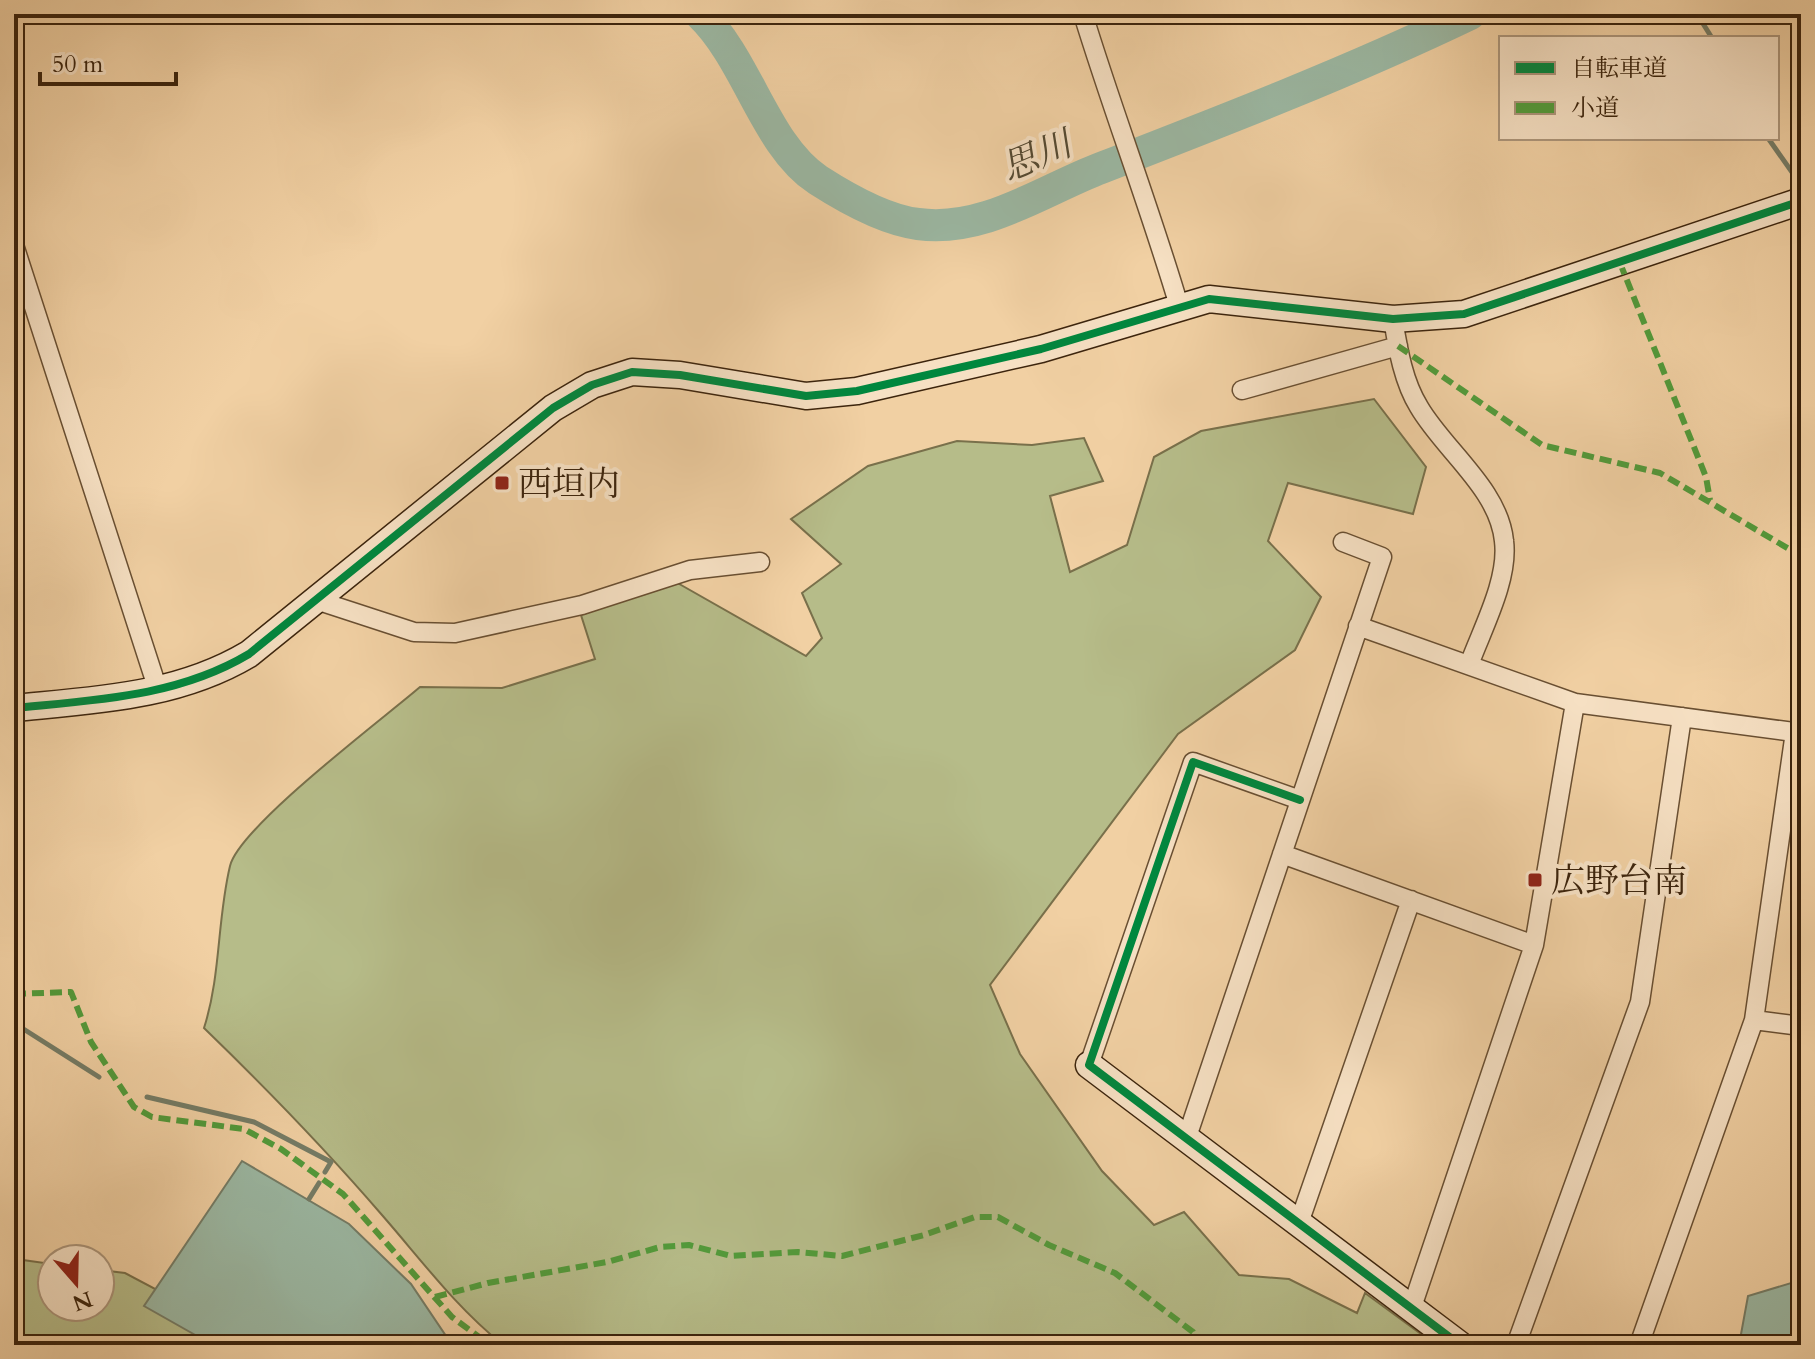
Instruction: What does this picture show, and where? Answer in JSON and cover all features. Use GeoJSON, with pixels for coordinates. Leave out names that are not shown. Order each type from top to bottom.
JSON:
{"type":"FeatureCollection","features":[{"type":"Feature","properties":{"kind":"street"},"geometry":{"type":"LineString","coordinates":[[1083,14],[1120,135],[1142,184],[1179,306]]}},
{"type":"Feature","properties":{"kind":"street"},"geometry":{"type":"LineString","coordinates":[[14,708],[111,699],[214,675],[249,654],[553,408],[592,385],[632,372],[680,375],[806,396],[857,391],[1041,349],[1209,299],[1244,300],[1393,319],[1464,314],[1801,201]]}},
{"type":"Feature","properties":{"kind":"street"},"geometry":{"type":"LineString","coordinates":[[14,245],[158,690]]}},
{"type":"Feature","properties":{"kind":"street"},"geometry":{"type":"LineString","coordinates":[[1393,319],[1401,364],[1418,406],[1495,508],[1505,542],[1500,577],[1469,665]]}},
{"type":"Feature","properties":{"kind":"street"},"geometry":{"type":"LineString","coordinates":[[1242,390],[1398,346]]}},
{"type":"Feature","properties":{"kind":"street"},"geometry":{"type":"LineString","coordinates":[[1187,1137],[1382,557],[1343,542]]}},
{"type":"Feature","properties":{"kind":"street"},"geometry":{"type":"LineString","coordinates":[[316,600],[414,632],[455,633],[582,605],[690,570],[760,562]]}},
{"type":"Feature","properties":{"kind":"street"},"geometry":{"type":"LineString","coordinates":[[1358,626],[1575,703],[1798,732],[1754,1020],[1639,1345]]}},
{"type":"Feature","properties":{"kind":"street"},"geometry":{"type":"LineString","coordinates":[[1411,1310],[1534,945],[1575,703]]}},
{"type":"Feature","properties":{"kind":"street"},"geometry":{"type":"LineString","coordinates":[[1516,1345],[1640,1002],[1682,717]]}},
{"type":"Feature","properties":{"kind":"street"},"geometry":{"type":"LineString","coordinates":[[1300,800],[1193,762],[1089,1065],[1460,1345]]}},
{"type":"Feature","properties":{"kind":"street"},"geometry":{"type":"LineString","coordinates":[[1282,854],[1534,945]]}},
{"type":"Feature","properties":{"kind":"street"},"geometry":{"type":"LineString","coordinates":[[1299,1223],[1411,900]]}},
{"type":"Feature","properties":{"kind":"street"},"geometry":{"type":"LineString","coordinates":[[1754,1020],[1801,1026]]}},
{"type":"Feature","properties":{"kind":"green space"},"geometry":{"type":"Polygon","coordinates":[[[1374,399],[1426,467],[1413,514],[1288,483],[1268,541],[1321,597],[1295,650],[1178,734],[990,985],[1020,1054],[1102,1171],[1154,1225],[1184,1212],[1239,1275],[1289,1279],[1357,1313],[1365,1293],[1436,1345],[503,1345],[454,1299],[317,1143],[204,1028],[213,988],[226,886],[230,866],[239,848],[285,800],[420,687],[502,688],[595,659],[581,615],[674,581],[806,656],[822,638],[802,593],[841,564],[791,519],[868,466],[957,441],[1032,445],[1084,438],[1103,481],[1050,496],[1070,572],[1127,545],[1154,457],[1201,431],[1374,399]]]}},
{"type":"Feature","properties":{"kind":"green space"},"geometry":{"type":"Polygon","coordinates":[[[14,1245],[16,1259],[36,1262],[36,1323],[116,1323],[116,1272],[125,1273],[261,1345],[14,1345],[14,1245]]]}},
{"type":"Feature","properties":{"kind":"shaded area"},"geometry":{"type":"Polygon","coordinates":[[[242,1161],[349,1224],[411,1284],[449,1345],[213,1345],[144,1306],[242,1161]]]}},
{"type":"Feature","properties":{"kind":"shaded area"},"geometry":{"type":"Polygon","coordinates":[[[1801,1280],[1801,1345],[1739,1345],[1748,1296],[1801,1280]]]}},
{"type":"Feature","properties":{"kind":"waterway","name":"思川"},"geometry":{"type":"LineString","coordinates":[[700,14],[731,54],[770,124],[800,165],[829,187],[879,213],[905,222],[942,225],[966,222],[1012,208],[1079,177],[1333,76],[1470,14]]}},
{"type":"Feature","properties":{"kind":"waterway"},"geometry":{"type":"LineString","coordinates":[[1697,14],[1711,36]]}},
{"type":"Feature","properties":{"kind":"waterway"},"geometry":{"type":"LineString","coordinates":[[1769,140],[1801,185]]}},
{"type":"Feature","properties":{"kind":"waterway"},"geometry":{"type":"LineString","coordinates":[[14,1023],[99,1077]]}},
{"type":"Feature","properties":{"kind":"waterway"},"geometry":{"type":"LineString","coordinates":[[147,1097],[254,1122],[331,1162],[325,1172]]}},
{"type":"Feature","properties":{"kind":"waterway"},"geometry":{"type":"LineString","coordinates":[[309,1199],[319,1183]]}},
{"type":"Feature","properties":{"kind":"marked path"},"geometry":{"type":"LineString","coordinates":[[1620,263],[1706,477],[1710,500]]}},
{"type":"Feature","properties":{"kind":"marked path"},"geometry":{"type":"LineString","coordinates":[[1398,346],[1542,445],[1660,473],[1801,556]]}},
{"type":"Feature","properties":{"kind":"marked path"},"geometry":{"type":"LineString","coordinates":[[14,994],[71,992],[91,1042],[134,1107],[152,1117],[244,1129],[281,1149],[343,1194],[452,1317],[490,1345]]}},
{"type":"Feature","properties":{"kind":"marked path"},"geometry":{"type":"LineString","coordinates":[[435,1297],[488,1283],[607,1262],[660,1247],[689,1245],[731,1256],[798,1252],[842,1256],[924,1235],[975,1217],[998,1217],[1049,1245],[1115,1273],[1193,1332],[1199,1345]]}},
{"type":"Feature","properties":{"kind":"cycle path"},"geometry":{"type":"LineString","coordinates":[[14,708],[105,699],[164,688],[222,668],[249,654],[553,408],[592,385],[632,372],[680,375],[806,396],[857,391],[1041,349],[1209,299],[1393,319],[1464,314],[1801,201]]}},
{"type":"Feature","properties":{"kind":"cycle path"},"geometry":{"type":"LineString","coordinates":[[1300,800],[1193,762],[1089,1065],[1460,1345]]}},
{"type":"Feature","properties":{"kind":"place","name":"西垣内"},"geometry":{"type":"Point","coordinates":[502,483]}},
{"type":"Feature","properties":{"kind":"place","name":"広野台南"},"geometry":{"type":"Point","coordinates":[1535,880]}}]}
